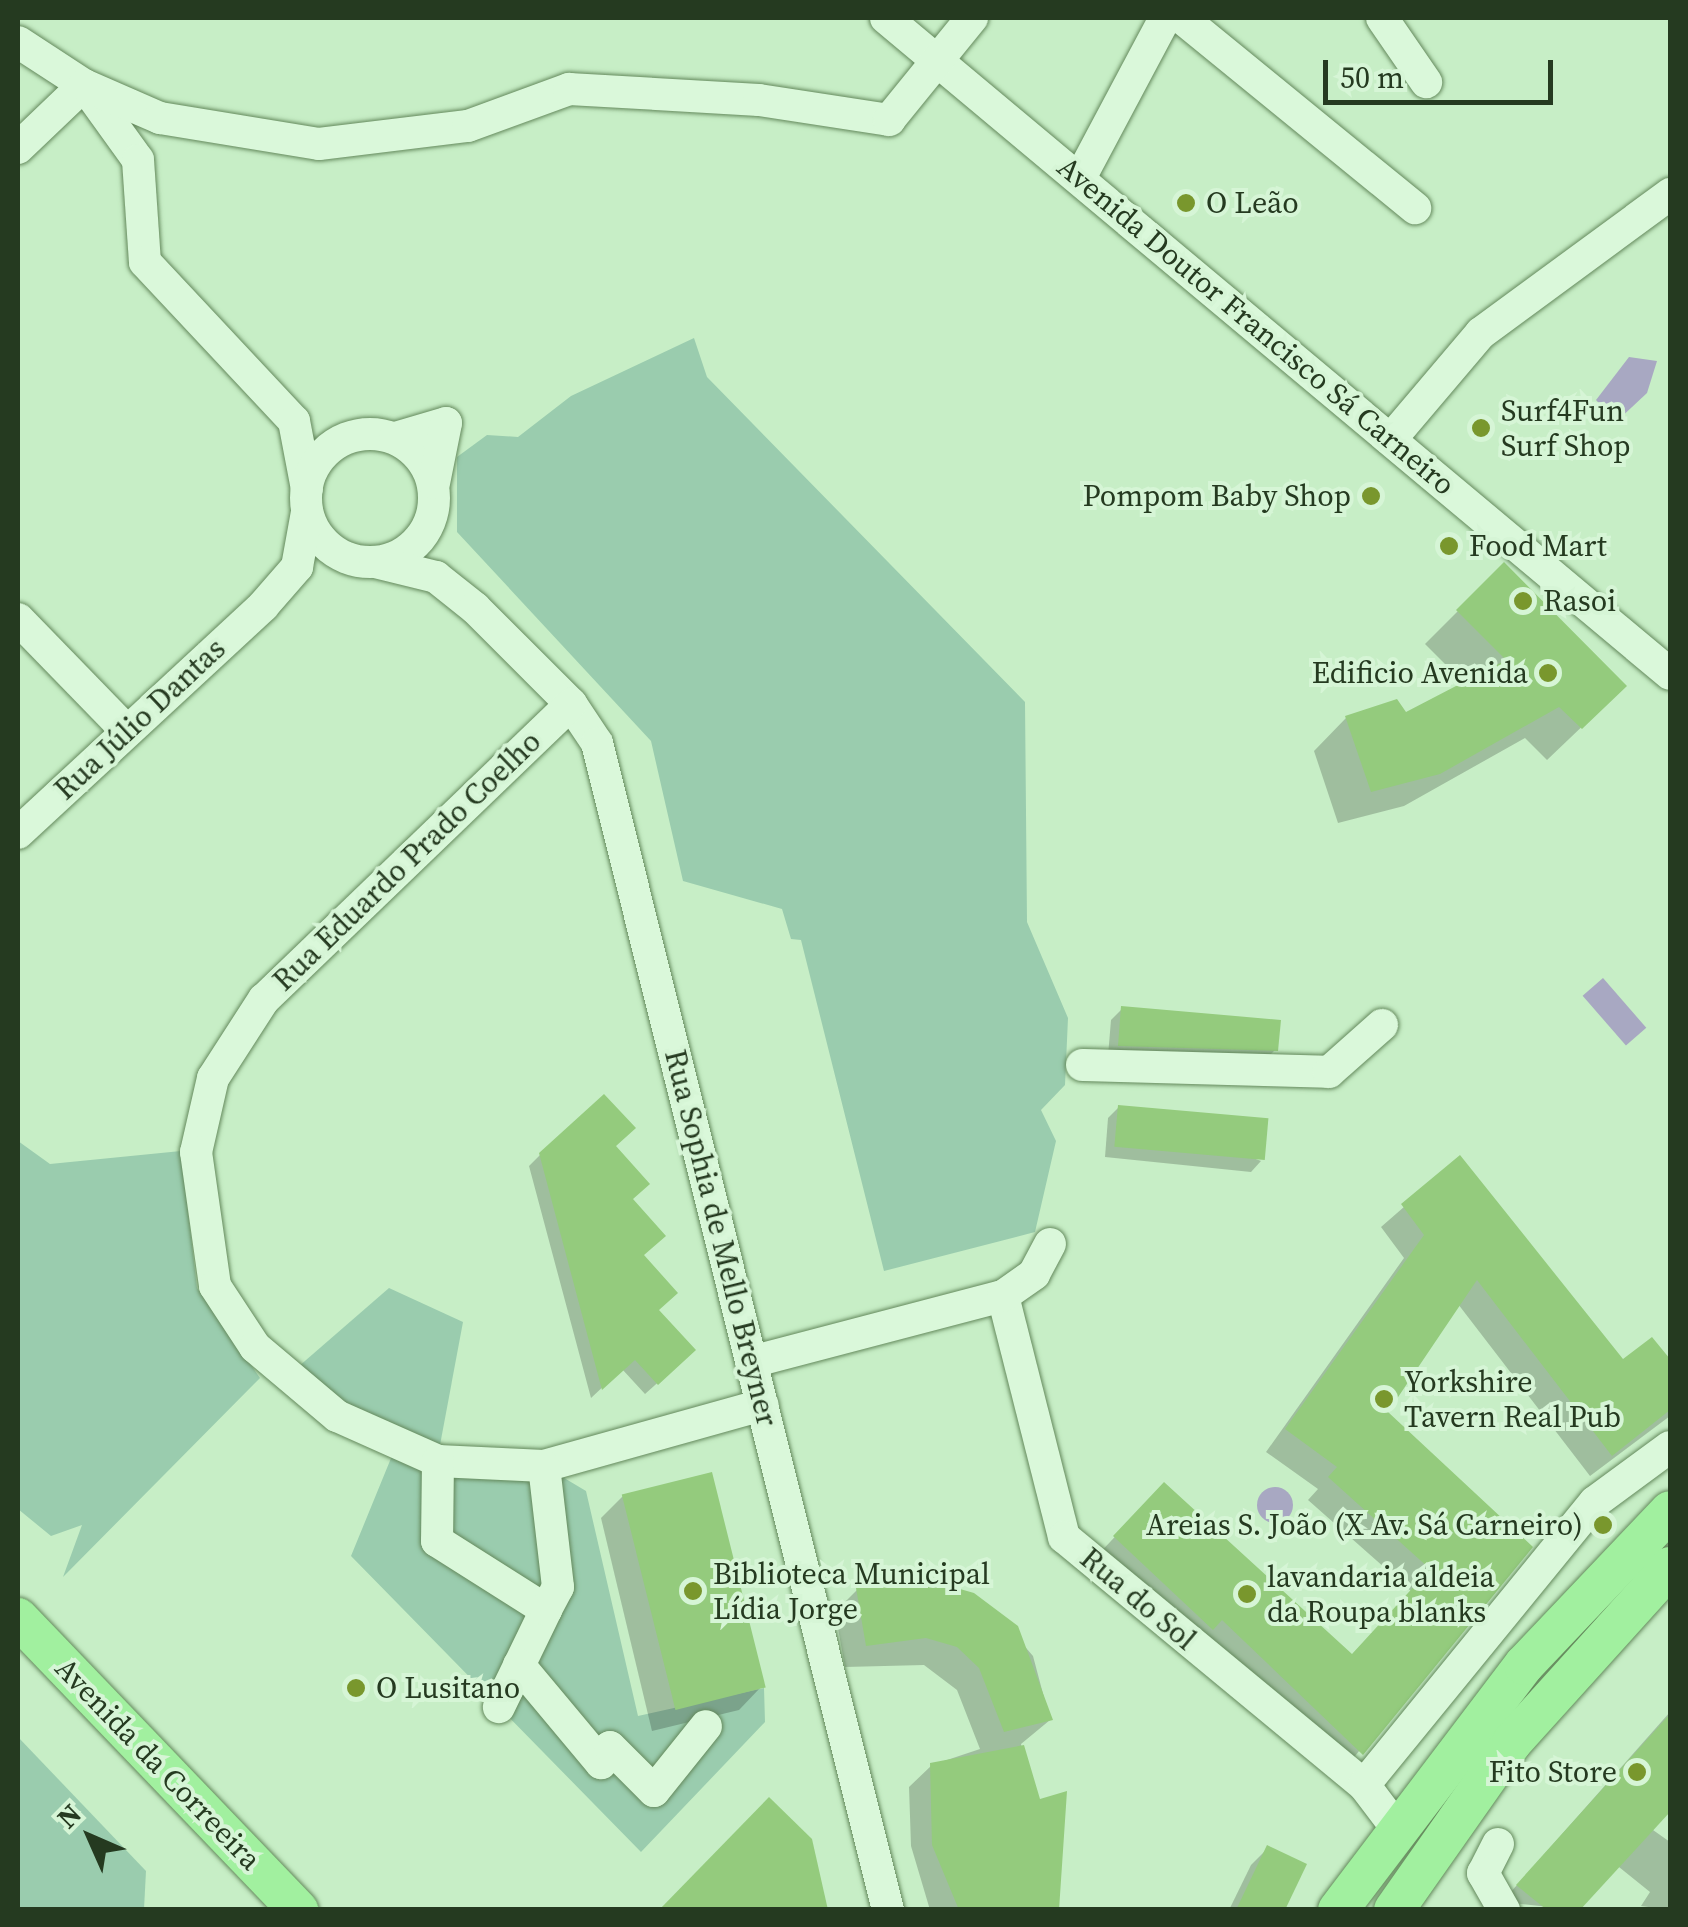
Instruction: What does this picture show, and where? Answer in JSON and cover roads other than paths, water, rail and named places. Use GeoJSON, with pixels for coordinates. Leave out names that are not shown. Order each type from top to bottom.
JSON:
{"type":"FeatureCollection","features":[{"type":"Feature","properties":{"kind":"main road"},"geometry":{"type":"LineString","coordinates":[[1338,1910],[1395,1826],[1524,1665],[1670,1511]]}},
{"type":"Feature","properties":{"kind":"main road"},"geometry":{"type":"LineString","coordinates":[[1394,1910],[1512,1742],[1670,1567]]}},
{"type":"Feature","properties":{"kind":"main road","name":"Avenida da Correeira"},"geometry":{"type":"LineString","coordinates":[[18,1618],[298,1910]]}},
{"type":"Feature","properties":{"kind":"main road","name":"Avenida da Correeira"},"geometry":{"type":"LineString","coordinates":[[18,1647],[271,1910]]}},
{"type":"Feature","properties":{"kind":"street","name":"Avenida Doutor Francisco Sá Carneiro"},"geometry":{"type":"LineString","coordinates":[[886,18],[1670,674]]}},
{"type":"Feature","properties":{"kind":"street"},"geometry":{"type":"LineString","coordinates":[[18,42],[84,84],[160,118],[319,144],[468,126],[569,89],[759,100],[889,120],[941,64],[972,18]]}},
{"type":"Feature","properties":{"kind":"street"},"geometry":{"type":"LineString","coordinates":[[1080,178],[1165,18]]}},
{"type":"Feature","properties":{"kind":"street"},"geometry":{"type":"LineString","coordinates":[[1182,18],[1415,208]]}},
{"type":"Feature","properties":{"kind":"street"},"geometry":{"type":"LineString","coordinates":[[1382,18],[1426,82]]}},
{"type":"Feature","properties":{"kind":"street"},"geometry":{"type":"LineString","coordinates":[[18,148],[84,84]]}},
{"type":"Feature","properties":{"kind":"street"},"geometry":{"type":"LineString","coordinates":[[84,84],[138,160],[145,262],[294,421],[382,435]]}},
{"type":"Feature","properties":{"kind":"street"},"geometry":{"type":"LineString","coordinates":[[1391,439],[1482,334],[1670,194]]}},
{"type":"Feature","properties":{"kind":"street","name":"Rua Sophia de Mello Breyner"},"geometry":{"type":"LineString","coordinates":[[294,421],[307,500],[326,545],[372,562],[436,577],[475,608],[572,704],[597,743],[888,1910]]}},
{"type":"Feature","properties":{"kind":"street"},"geometry":{"type":"LineString","coordinates":[[307,500],[328,449],[446,423],[434,497],[409,550],[372,562]]}},
{"type":"Feature","properties":{"kind":"street","name":"Rua Sophia de Mello Breyner"},"geometry":{"type":"LineString","coordinates":[[434,497],[447,571],[475,608]]}},
{"type":"Feature","properties":{"kind":"street","name":"Rua Júlio Dantas"},"geometry":{"type":"LineString","coordinates":[[18,833],[263,606],[297,566],[307,500]]}},
{"type":"Feature","properties":{"kind":"street","name":"Rua Júlio Dantas"},"geometry":{"type":"LineString","coordinates":[[263,606],[320,570],[372,562]]}},
{"type":"Feature","properties":{"kind":"street"},"geometry":{"type":"LineString","coordinates":[[21,628],[127,731]]}},
{"type":"Feature","properties":{"kind":"street","name":"Rua Eduardo Prado Coelho"},"geometry":{"type":"LineString","coordinates":[[572,704],[264,998],[214,1078],[196,1152],[215,1286],[256,1347],[337,1416],[438,1460],[544,1466],[762,1405]]}},
{"type":"Feature","properties":{"kind":"street"},"geometry":{"type":"LineString","coordinates":[[1082,1065],[1329,1072],[1382,1025]]}},
{"type":"Feature","properties":{"kind":"street"},"geometry":{"type":"LineString","coordinates":[[751,1362],[1003,1296],[1034,1274],[1050,1244]]}},
{"type":"Feature","properties":{"kind":"street","name":"Rua do Sol"},"geometry":{"type":"LineString","coordinates":[[1003,1296],[1064,1538],[1364,1785],[1395,1826]]}},
{"type":"Feature","properties":{"kind":"street"},"geometry":{"type":"LineString","coordinates":[[1364,1785],[1595,1502],[1670,1447]]}},
{"type":"Feature","properties":{"kind":"street"},"geometry":{"type":"LineString","coordinates":[[438,1460],[438,1541],[546,1610]]}},
{"type":"Feature","properties":{"kind":"street"},"geometry":{"type":"LineString","coordinates":[[499,1708],[558,1587],[544,1466]]}},
{"type":"Feature","properties":{"kind":"street"},"geometry":{"type":"LineString","coordinates":[[520,1664],[601,1763],[610,1747],[654,1790],[706,1726]]}},
{"type":"Feature","properties":{"kind":"street"},"geometry":{"type":"LineString","coordinates":[[1498,1844],[1483,1872],[1504,1910]]}},
{"type":"Feature","properties":{"kind":"water"},"geometry":{"type":"Polygon","coordinates":[[[1629,357],[1657,361],[1647,393],[1616,422],[1596,400],[1629,357]]]}},
{"type":"Feature","properties":{"kind":"water"},"geometry":{"type":"Polygon","coordinates":[[[1603,978],[1646,1028],[1626,1046],[1583,996],[1603,978]]]}},
{"type":"Feature","properties":{"kind":"water"},"geometry":{"type":"Polygon","coordinates":[[[1275,1487],[1288,1492],[1293,1505],[1288,1518],[1275,1523],[1262,1518],[1257,1505],[1262,1492],[1275,1487]]]}},
{"type":"Feature","properties":{"kind":"place","name":"O Leão"},"geometry":{"type":"Point","coordinates":[1186,203]}},
{"type":"Feature","properties":{"kind":"place","name":"Surf4Fun Surf Shop"},"geometry":{"type":"Point","coordinates":[1481,428]}},
{"type":"Feature","properties":{"kind":"place","name":"Pompom Baby Shop"},"geometry":{"type":"Point","coordinates":[1371,496]}},
{"type":"Feature","properties":{"kind":"place","name":"Food Mart"},"geometry":{"type":"Point","coordinates":[1449,546]}},
{"type":"Feature","properties":{"kind":"place","name":"Rasoi"},"geometry":{"type":"Point","coordinates":[1523,601]}},
{"type":"Feature","properties":{"kind":"place","name":"Edificio Avenida"},"geometry":{"type":"Point","coordinates":[1548,673]}},
{"type":"Feature","properties":{"kind":"place","name":"Yorkshire Tavern Real Pub"},"geometry":{"type":"Point","coordinates":[1384,1399]}},
{"type":"Feature","properties":{"kind":"place","name":"Areias S. João (X Av. Sá Carneiro)"},"geometry":{"type":"Point","coordinates":[1603,1525]}},
{"type":"Feature","properties":{"kind":"place","name":"Biblioteca Municipal Lídia Jorge"},"geometry":{"type":"Point","coordinates":[693,1591]}},
{"type":"Feature","properties":{"kind":"place","name":"lavandaria aldeia da Roupa blanks"},"geometry":{"type":"Point","coordinates":[1247,1594]}},
{"type":"Feature","properties":{"kind":"place","name":"O Lusitano"},"geometry":{"type":"Point","coordinates":[356,1688]}},
{"type":"Feature","properties":{"kind":"place","name":"Fito Store"},"geometry":{"type":"Point","coordinates":[1637,1772]}}]}
